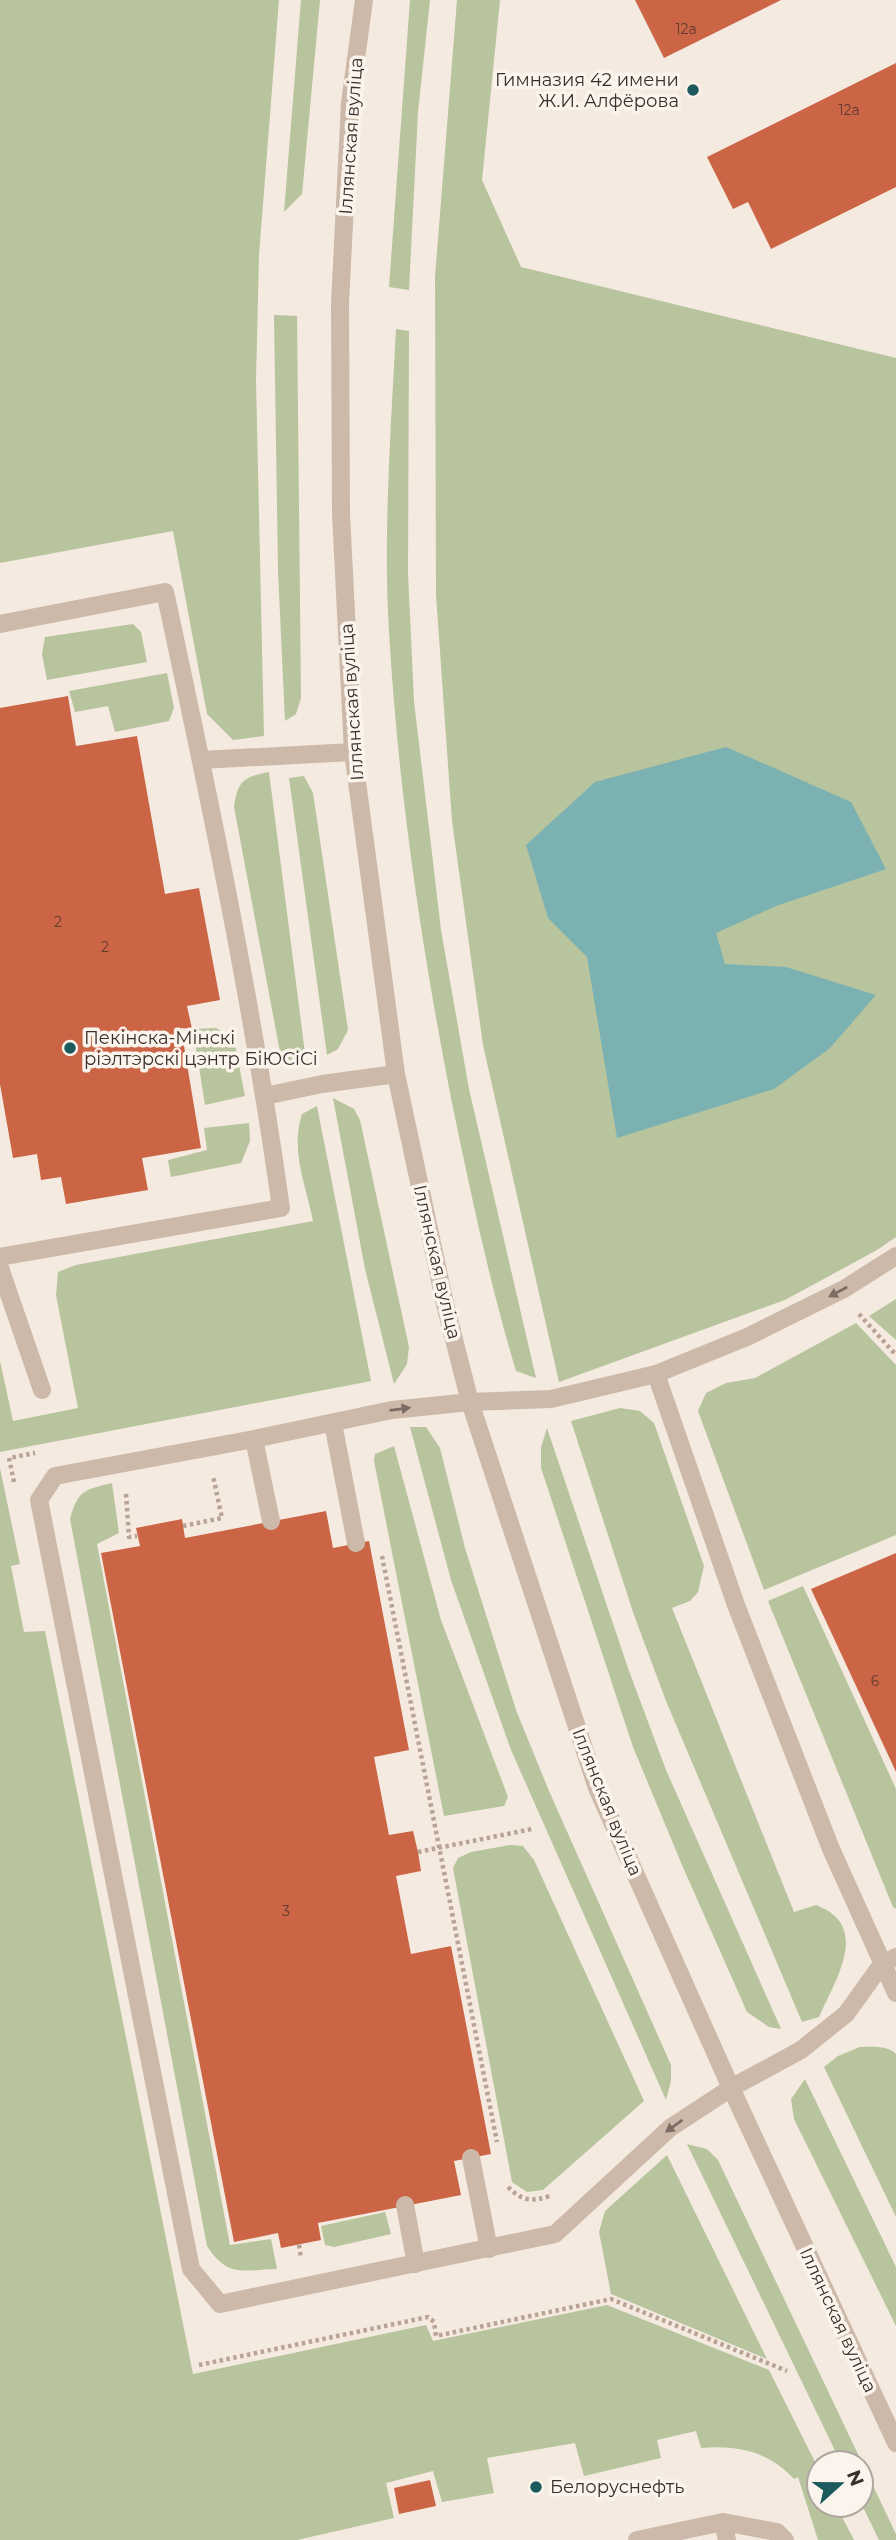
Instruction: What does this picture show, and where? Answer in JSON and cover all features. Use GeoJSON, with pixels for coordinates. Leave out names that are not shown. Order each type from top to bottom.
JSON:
{"type":"FeatureCollection","features":[{"type":"Feature","properties":{"kind":"street","name":"Іллянская вуліца"},"geometry":{"type":"LineString","coordinates":[[364,0],[350,103],[340,304],[341,514],[353,752],[396,1074],[445,1304],[470,1402],[597,1788],[731,2088],[896,2443]]}},
{"type":"Feature","properties":{"kind":"street"},"geometry":{"type":"LineString","coordinates":[[0,624],[165,592],[201,760],[265,1096],[281,1208],[0,1257]]}},
{"type":"Feature","properties":{"kind":"street"},"geometry":{"type":"LineString","coordinates":[[201,760],[353,752]]}},
{"type":"Feature","properties":{"kind":"street"},"geometry":{"type":"LineString","coordinates":[[265,1096],[322,1084],[396,1074]]}},
{"type":"Feature","properties":{"kind":"street"},"geometry":{"type":"LineString","coordinates":[[889,1960],[846,2014],[801,2050],[731,2088],[670,2128],[555,2234],[220,2304],[191,2270],[39,1500],[55,1476],[392,1410],[470,1402],[551,1399],[656,1374],[747,1337],[844,1289],[896,1256]]}},
{"type":"Feature","properties":{"kind":"street"},"geometry":{"type":"LineString","coordinates":[[0,1268],[42,1390]]}},
{"type":"Feature","properties":{"kind":"street"},"geometry":{"type":"LineString","coordinates":[[656,1374],[736,1605],[831,1849],[889,1960],[896,1993]]}},
{"type":"Feature","properties":{"kind":"street"},"geometry":{"type":"LineString","coordinates":[[333,1423],[356,1543]]}},
{"type":"Feature","properties":{"kind":"street"},"geometry":{"type":"LineString","coordinates":[[254,1439],[271,1521]]}},
{"type":"Feature","properties":{"kind":"street"},"geometry":{"type":"LineString","coordinates":[[471,2158],[489,2249]]}},
{"type":"Feature","properties":{"kind":"street"},"geometry":{"type":"LineString","coordinates":[[405,2205],[416,2264]]}},
{"type":"Feature","properties":{"kind":"street"},"geometry":{"type":"LineString","coordinates":[[637,2540],[723,2522],[777,2532],[785,2540]]}},
{"type":"Feature","properties":{"kind":"street"},"geometry":{"type":"LineString","coordinates":[[723,2522],[727,2540]]}},
{"type":"Feature","properties":{"kind":"path"},"geometry":{"type":"LineString","coordinates":[[858,1313],[896,1354]]}},
{"type":"Feature","properties":{"kind":"path"},"geometry":{"type":"LineString","coordinates":[[183,1526],[222,1518],[208,1448]]}},
{"type":"Feature","properties":{"kind":"path"},"geometry":{"type":"LineString","coordinates":[[381,1550],[498,2147]]}},
{"type":"Feature","properties":{"kind":"path"},"geometry":{"type":"LineString","coordinates":[[418,1852],[532,1829]]}},
{"type":"Feature","properties":{"kind":"path"},"geometry":{"type":"LineString","coordinates":[[505,2185],[518,2197],[534,2201],[551,2196]]}},
{"type":"Feature","properties":{"kind":"path"},"geometry":{"type":"LineString","coordinates":[[199,2365],[428,2317],[434,2322],[436,2336],[611,2299],[787,2371]]}},
{"type":"Feature","properties":{"kind":"green space"},"geometry":{"type":"Polygon","coordinates":[[[0,0],[279,0],[259,255],[256,380],[264,736],[233,740],[207,714],[173,531],[0,563],[0,0]]]}},
{"type":"Feature","properties":{"kind":"green space"},"geometry":{"type":"Polygon","coordinates":[[[301,0],[320,0],[302,194],[284,212],[301,0]]]}},
{"type":"Feature","properties":{"kind":"green space"},"geometry":{"type":"Polygon","coordinates":[[[410,0],[430,0],[418,112],[409,290],[389,287],[410,0]]]}},
{"type":"Feature","properties":{"kind":"green space"},"geometry":{"type":"Polygon","coordinates":[[[457,0],[500,0],[482,180],[521,267],[896,358],[896,1237],[785,1300],[559,1382],[483,1045],[452,821],[436,595],[435,277],[457,0]]]}},
{"type":"Feature","properties":{"kind":"green space"},"geometry":{"type":"Polygon","coordinates":[[[274,315],[297,316],[301,698],[296,714],[285,721],[278,571],[274,315]]]}},
{"type":"Feature","properties":{"kind":"green space"},"geometry":{"type":"Polygon","coordinates":[[[396,329],[409,331],[408,573],[414,701],[441,930],[469,1089],[536,1378],[516,1371],[489,1269],[451,1098],[412,866],[398,749],[387,593],[388,480],[396,329]]]}},
{"type":"Feature","properties":{"kind":"green space"},"geometry":{"type":"Polygon","coordinates":[[[133,624],[141,632],[147,662],[47,680],[42,654],[45,637],[133,624]]]}},
{"type":"Feature","properties":{"kind":"green space"},"geometry":{"type":"Polygon","coordinates":[[[167,673],[174,708],[169,721],[115,732],[108,706],[75,712],[69,691],[167,673]]]}},
{"type":"Feature","properties":{"kind":"green space"},"geometry":{"type":"Polygon","coordinates":[[[269,772],[306,1061],[289,1060],[280,1052],[234,807],[243,782],[269,772]]]}},
{"type":"Feature","properties":{"kind":"green space"},"geometry":{"type":"Polygon","coordinates":[[[304,776],[313,793],[348,1030],[338,1049],[327,1055],[289,778],[304,776]]]}},
{"type":"Feature","properties":{"kind":"green space"},"geometry":{"type":"Polygon","coordinates":[[[216,1028],[234,1040],[245,1096],[205,1105],[193,1029],[216,1028]]]}},
{"type":"Feature","properties":{"kind":"green space"},"geometry":{"type":"Polygon","coordinates":[[[333,1098],[354,1109],[360,1120],[409,1347],[407,1364],[394,1384],[365,1269],[333,1098]]]}},
{"type":"Feature","properties":{"kind":"green space"},"geometry":{"type":"Polygon","coordinates":[[[317,1106],[371,1381],[0,1452],[0,1361],[13,1421],[78,1408],[56,1295],[58,1272],[76,1265],[313,1221],[300,1168],[298,1142],[302,1114],[317,1106]]]}},
{"type":"Feature","properties":{"kind":"green space"},"geometry":{"type":"Polygon","coordinates":[[[249,1123],[250,1141],[241,1163],[171,1177],[168,1160],[207,1150],[204,1128],[249,1123]]]}},
{"type":"Feature","properties":{"kind":"green space"},"geometry":{"type":"Polygon","coordinates":[[[896,1299],[896,1340],[869,1316],[896,1299]]]}},
{"type":"Feature","properties":{"kind":"green space"},"geometry":{"type":"Polygon","coordinates":[[[856,1323],[896,1365],[896,1535],[764,1590],[698,1411],[706,1393],[726,1383],[755,1378],[856,1323]]]}},
{"type":"Feature","properties":{"kind":"green space"},"geometry":{"type":"Polygon","coordinates":[[[620,1408],[640,1411],[654,1423],[704,1566],[698,1592],[690,1601],[672,1608],[794,1912],[816,1905],[833,1914],[842,1926],[846,1940],[840,1971],[819,2017],[802,2022],[666,1701],[634,1615],[571,1421],[620,1408]]]}},
{"type":"Feature","properties":{"kind":"green space"},"geometry":{"type":"Polygon","coordinates":[[[410,1427],[426,1427],[440,1448],[465,1548],[516,1710],[549,1791],[671,2065],[671,2081],[666,2100],[511,1750],[451,1580],[410,1427]]]}},
{"type":"Feature","properties":{"kind":"green space"},"geometry":{"type":"Polygon","coordinates":[[[547,1428],[629,1671],[666,1770],[781,2029],[769,2027],[747,2012],[633,1747],[541,1468],[541,1447],[547,1428]]]}},
{"type":"Feature","properties":{"kind":"green space"},"geometry":{"type":"Polygon","coordinates":[[[394,1446],[441,1620],[508,1797],[504,1806],[444,1816],[374,1461],[375,1454],[394,1446]]]}},
{"type":"Feature","properties":{"kind":"green space"},"geometry":{"type":"Polygon","coordinates":[[[0,1468],[20,1564],[11,1566],[24,1632],[45,1631],[193,2374],[426,2325],[433,2341],[607,2305],[769,2370],[808,2449],[805,2449],[805,2499],[798,2477],[794,2479],[774,2462],[739,2449],[701,2448],[696,2431],[657,2440],[661,2458],[584,2476],[575,2443],[487,2458],[494,2493],[442,2502],[433,2471],[386,2483],[394,2518],[297,2540],[0,2540],[0,1468]]]}},
{"type":"Feature","properties":{"kind":"green space"},"geometry":{"type":"Polygon","coordinates":[[[112,1483],[119,1533],[97,1544],[230,2245],[271,2239],[277,2269],[245,2271],[229,2268],[207,2246],[70,1519],[79,1497],[89,1490],[112,1483]]]}},
{"type":"Feature","properties":{"kind":"green space"},"geometry":{"type":"Polygon","coordinates":[[[803,1586],[896,1789],[896,1909],[768,1601],[803,1586]]]}},
{"type":"Feature","properties":{"kind":"green space"},"geometry":{"type":"Polygon","coordinates":[[[510,1845],[523,1846],[534,1860],[644,2101],[543,2190],[527,2192],[512,2182],[453,1868],[458,1858],[471,1852],[510,1845]]]}},
{"type":"Feature","properties":{"kind":"green space"},"geometry":{"type":"Polygon","coordinates":[[[860,2047],[884,2048],[896,2054],[896,2217],[824,2067],[838,2056],[860,2047]]]}},
{"type":"Feature","properties":{"kind":"green space"},"geometry":{"type":"Polygon","coordinates":[[[805,2079],[896,2267],[896,2326],[794,2119],[791,2099],[805,2079]]]}},
{"type":"Feature","properties":{"kind":"green space"},"geometry":{"type":"Polygon","coordinates":[[[687,2144],[707,2149],[718,2160],[856,2449],[834,2449],[687,2144]]]}},
{"type":"Feature","properties":{"kind":"green space"},"geometry":{"type":"Polygon","coordinates":[[[667,2155],[767,2359],[611,2294],[599,2232],[605,2211],[667,2155]]]}},
{"type":"Feature","properties":{"kind":"green space"},"geometry":{"type":"Polygon","coordinates":[[[385,2212],[391,2234],[334,2247],[325,2245],[321,2226],[385,2212]]]}},
{"type":"Feature","properties":{"kind":"green space"},"geometry":{"type":"Polygon","coordinates":[[[875,2490],[896,2534],[896,2540],[879,2540],[869,2519],[875,2519],[875,2490]]]}},
{"type":"Feature","properties":{"kind":"green space"},"geometry":{"type":"Polygon","coordinates":[[[811,2519],[843,2519],[854,2540],[818,2540],[811,2519]]]}},
{"type":"Feature","properties":{"kind":"water"},"geometry":{"type":"Polygon","coordinates":[[[726,747],[851,802],[886,869],[776,906],[716,933],[725,964],[786,967],[876,995],[830,1048],[774,1089],[617,1138],[587,957],[548,918],[526,845],[595,782],[726,747]]]}},
{"type":"Feature","properties":{"kind":"building"},"geometry":{"type":"Polygon","coordinates":[[[635,0],[781,0],[664,58],[635,0]]]}},
{"type":"Feature","properties":{"kind":"building"},"geometry":{"type":"Polygon","coordinates":[[[896,63],[896,187],[771,249],[748,202],[733,209],[707,157],[896,63]]]}},
{"type":"Feature","properties":{"kind":"building"},"geometry":{"type":"Polygon","coordinates":[[[68,696],[76,746],[137,736],[165,894],[199,888],[220,1000],[187,1006],[192,1029],[181,1028],[201,1148],[142,1158],[148,1190],[66,1204],[61,1177],[41,1180],[37,1154],[13,1158],[0,1084],[0,708],[68,696]]]}},
{"type":"Feature","properties":{"kind":"building"},"geometry":{"type":"Polygon","coordinates":[[[326,1511],[333,1548],[369,1541],[409,1750],[374,1757],[389,1835],[413,1831],[418,1852],[421,1871],[396,1876],[411,1954],[451,1946],[491,2154],[454,2161],[461,2195],[318,2223],[321,2240],[281,2248],[278,2233],[234,2242],[101,1553],[140,1546],[136,1528],[182,1519],[185,1538],[326,1511]]]}},
{"type":"Feature","properties":{"kind":"building"},"geometry":{"type":"Polygon","coordinates":[[[896,1553],[896,1772],[811,1589],[896,1553]]]}},
{"type":"Feature","properties":{"kind":"building"},"geometry":{"type":"Polygon","coordinates":[[[430,2480],[436,2506],[399,2514],[394,2488],[430,2480]]]}},
{"type":"Feature","properties":{"kind":"place","name":"Гимназия 42 имени Ж.И. Алфёрова"},"geometry":{"type":"Point","coordinates":[693,90]}},
{"type":"Feature","properties":{"kind":"place","name":"Пекінска-Мінскі ріэлтэрскі цэнтр БіЮСіСі"},"geometry":{"type":"Point","coordinates":[70,1048]}},
{"type":"Feature","properties":{"kind":"place","name":"Белоруснефть"},"geometry":{"type":"Point","coordinates":[536,2487]}}]}
